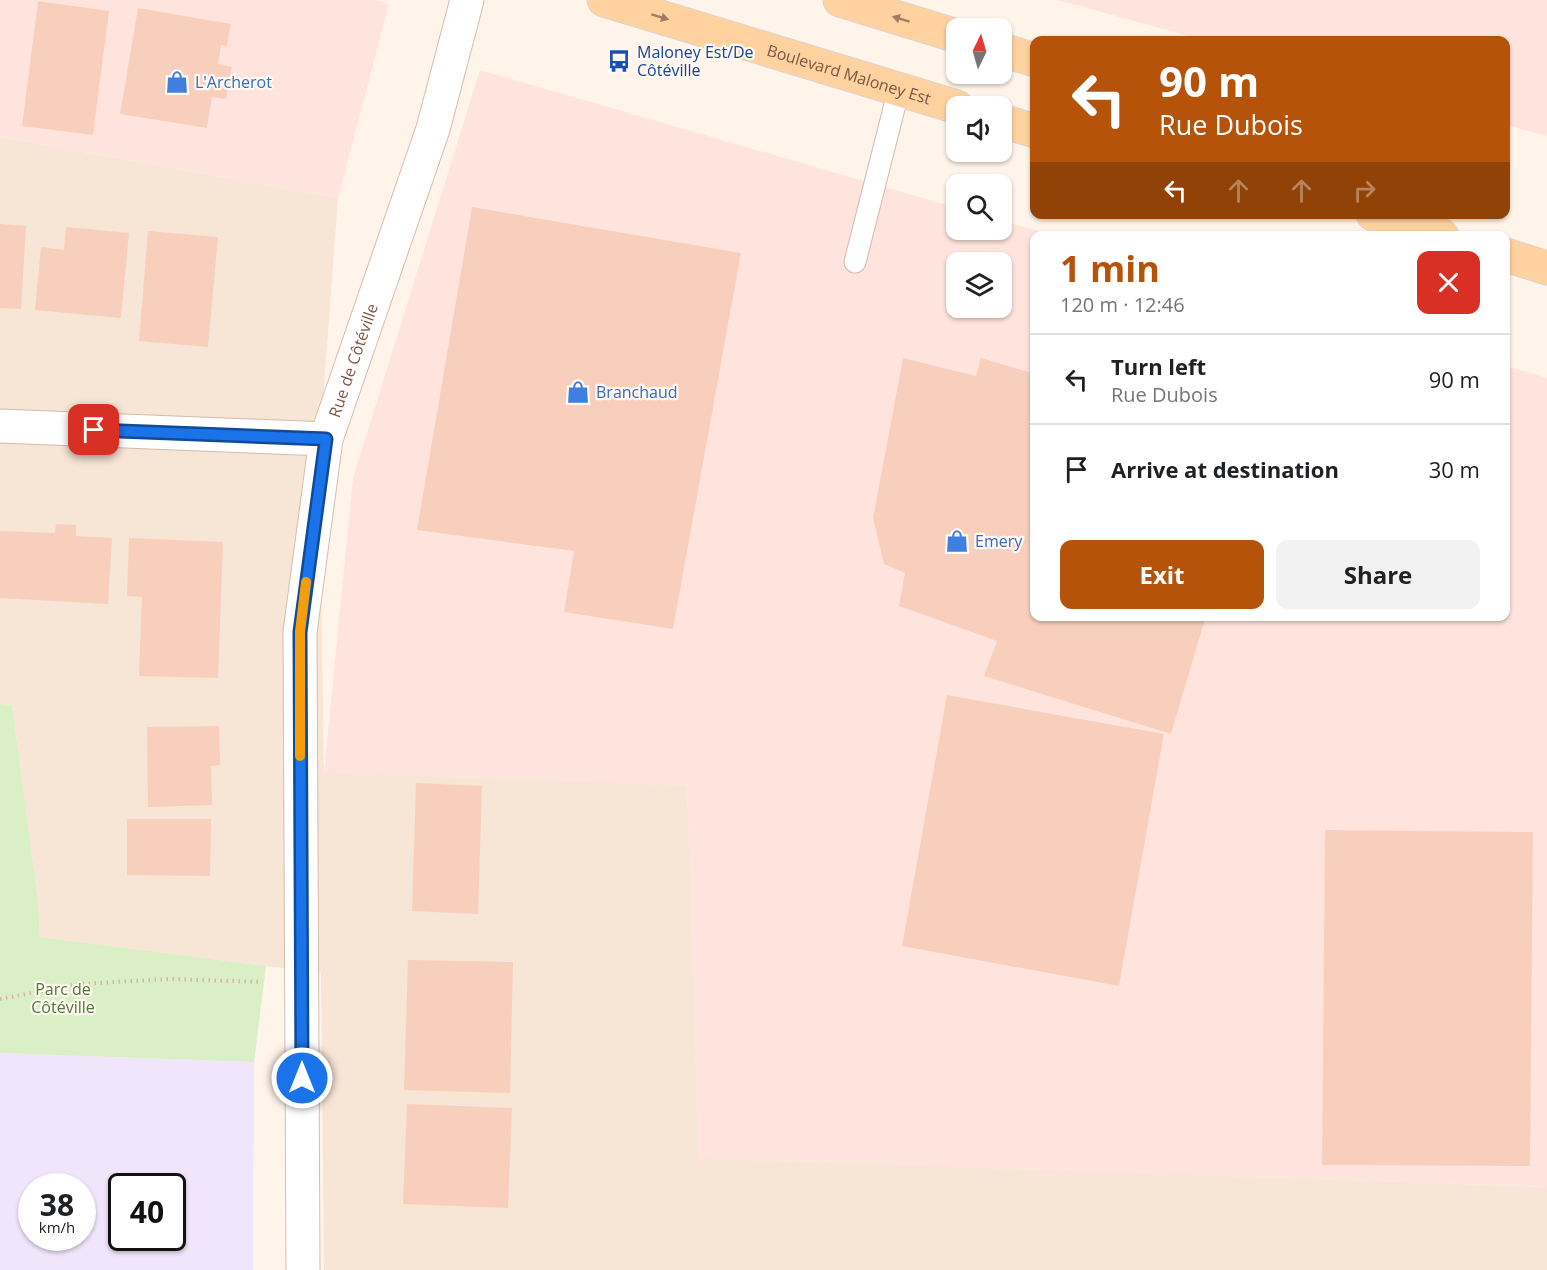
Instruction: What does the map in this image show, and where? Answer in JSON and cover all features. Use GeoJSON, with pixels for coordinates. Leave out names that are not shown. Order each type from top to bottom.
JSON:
{"type":"FeatureCollection","features":[{"type":"Feature","properties":{"kind":"main road","name":"Boulevard Maloney Est"},"geometry":{"type":"LineString","coordinates":[[604,0],[946,104]]}},
{"type":"Feature","properties":{"kind":"main road"},"geometry":{"type":"LineString","coordinates":[[840,0],[946,33]]}},
{"type":"Feature","properties":{"kind":"main road"},"geometry":{"type":"LineString","coordinates":[[1012,53],[1030,58]]}},
{"type":"Feature","properties":{"kind":"main road"},"geometry":{"type":"LineString","coordinates":[[1012,124],[1030,129]]}},
{"type":"Feature","properties":{"kind":"main road"},"geometry":{"type":"LineString","coordinates":[[1389,224],[1420,231]]}},
{"type":"Feature","properties":{"kind":"main road"},"geometry":{"type":"LineString","coordinates":[[1510,256],[1547,268]]}},
{"type":"Feature","properties":{"kind":"street","name":"Rue de Côtéville"},"geometry":{"type":"LineString","coordinates":[[303,1270],[300,632],[326,439],[433,129],[467,0]]}},
{"type":"Feature","properties":{"kind":"street"},"geometry":{"type":"LineString","coordinates":[[0,426],[326,439]]}},
{"type":"Feature","properties":{"kind":"lane"},"geometry":{"type":"LineString","coordinates":[[855,262],[899,89]]}},
{"type":"Feature","properties":{"kind":"path"},"geometry":{"type":"LineString","coordinates":[[0,999],[79,984],[158,980],[302,983]]}},
{"type":"Feature","properties":{"kind":"shaded area"},"geometry":{"type":"Polygon","coordinates":[[[0,0],[376,0],[389,4],[338,198],[0,137],[0,0]]]}},
{"type":"Feature","properties":{"kind":"shaded area"},"geometry":{"type":"Polygon","coordinates":[[[1058,0],[1547,0],[1547,136],[1510,126],[1510,36],[1188,36],[1058,0]]]}},
{"type":"Feature","properties":{"kind":"shaded area"},"geometry":{"type":"Polygon","coordinates":[[[480,70],[946,205],[946,240],[1012,240],[1012,224],[1039,231],[1030,231],[1030,621],[1510,621],[1510,367],[1547,378],[1547,1187],[698,1159],[687,786],[324,773],[353,478],[480,70]]]}},
{"type":"Feature","properties":{"kind":"shaded area"},"geometry":{"type":"Polygon","coordinates":[[[0,137],[338,198],[319,454],[324,772],[687,785],[699,1158],[1547,1187],[1547,1270],[324,1270],[321,973],[40,937],[38,901],[12,705],[0,704],[0,137]]]}},
{"type":"Feature","properties":{"kind":"shaded area"},"geometry":{"type":"Polygon","coordinates":[[[0,1053],[254,1062],[253,1270],[0,1270],[0,1053]]]}},
{"type":"Feature","properties":{"kind":"green space","name":"Parc de Côtéville"},"geometry":{"type":"Polygon","coordinates":[[[0,704],[12,705],[38,901],[40,937],[266,966],[254,1062],[0,1053],[0,704]]]}},
{"type":"Feature","properties":{"kind":"building"},"geometry":{"type":"Polygon","coordinates":[[[38,1],[109,11],[93,135],[22,126],[38,1]]]}},
{"type":"Feature","properties":{"kind":"building","name":"L'Archerot"},"geometry":{"type":"Polygon","coordinates":[[[138,8],[231,24],[227,46],[221,45],[218,64],[232,67],[226,99],[212,97],[207,128],[120,114],[138,8]]]}},
{"type":"Feature","properties":{"kind":"building","name":"Branchaud"},"geometry":{"type":"Polygon","coordinates":[[[472,207],[741,253],[673,629],[564,612],[574,551],[417,530],[472,207]]]}},
{"type":"Feature","properties":{"kind":"building"},"geometry":{"type":"Polygon","coordinates":[[[0,224],[26,226],[21,309],[0,308],[0,224]]]}},
{"type":"Feature","properties":{"kind":"building"},"geometry":{"type":"Polygon","coordinates":[[[66,227],[129,233],[121,318],[35,310],[41,247],[64,250],[66,227]]]}},
{"type":"Feature","properties":{"kind":"building"},"geometry":{"type":"Polygon","coordinates":[[[148,231],[218,237],[208,347],[139,341],[148,231]]]}},
{"type":"Feature","properties":{"kind":"building","name":"Emery"},"geometry":{"type":"Polygon","coordinates":[[[903,358],[976,376],[981,358],[1030,373],[1030,621],[1205,621],[1171,734],[984,676],[997,641],[899,606],[905,573],[884,564],[873,518],[903,358]]]}},
{"type":"Feature","properties":{"kind":"building"},"geometry":{"type":"Polygon","coordinates":[[[56,524],[76,525],[76,536],[112,538],[108,604],[0,598],[0,531],[55,533],[56,524]]]}},
{"type":"Feature","properties":{"kind":"building"},"geometry":{"type":"Polygon","coordinates":[[[129,538],[223,542],[218,678],[139,676],[142,597],[127,596],[129,538]]]}},
{"type":"Feature","properties":{"kind":"building"},"geometry":{"type":"Polygon","coordinates":[[[947,695],[1164,734],[1119,986],[902,946],[947,695]]]}},
{"type":"Feature","properties":{"kind":"building"},"geometry":{"type":"Polygon","coordinates":[[[219,726],[220,765],[211,766],[212,805],[148,807],[147,727],[219,726]]]}},
{"type":"Feature","properties":{"kind":"building"},"geometry":{"type":"Polygon","coordinates":[[[416,783],[482,786],[478,914],[412,911],[416,783]]]}},
{"type":"Feature","properties":{"kind":"building"},"geometry":{"type":"Polygon","coordinates":[[[127,819],[211,819],[210,876],[127,875],[127,819]]]}},
{"type":"Feature","properties":{"kind":"building"},"geometry":{"type":"Polygon","coordinates":[[[1325,830],[1533,832],[1530,1166],[1322,1165],[1325,830]]]}},
{"type":"Feature","properties":{"kind":"building"},"geometry":{"type":"Polygon","coordinates":[[[408,960],[513,962],[510,1093],[404,1090],[408,960]]]}},
{"type":"Feature","properties":{"kind":"building"},"geometry":{"type":"Polygon","coordinates":[[[407,1104],[512,1108],[508,1208],[403,1204],[407,1104]]]}},
{"type":"Feature","properties":{"kind":"slow traffic"},"geometry":{"type":"LineString","coordinates":[[300,756],[300,632],[306,582]]}},
{"type":"Feature","properties":{"kind":"place","name":"Maloney Est/De Côtéville"},"geometry":{"type":"Point","coordinates":[619,61]}},
{"type":"Feature","properties":{"kind":"place","name":"L'Archerot"},"geometry":{"type":"Point","coordinates":[177,82]}},
{"type":"Feature","properties":{"kind":"place","name":"Branchaud"},"geometry":{"type":"Point","coordinates":[578,392]}},
{"type":"Feature","properties":{"kind":"place","name":"Emery"},"geometry":{"type":"Point","coordinates":[957,541]}},
{"type":"Feature","properties":{"kind":"route"},"geometry":{"type":"LineString","coordinates":[[94,430],[326,439],[300,632],[302,1078]]}}]}
